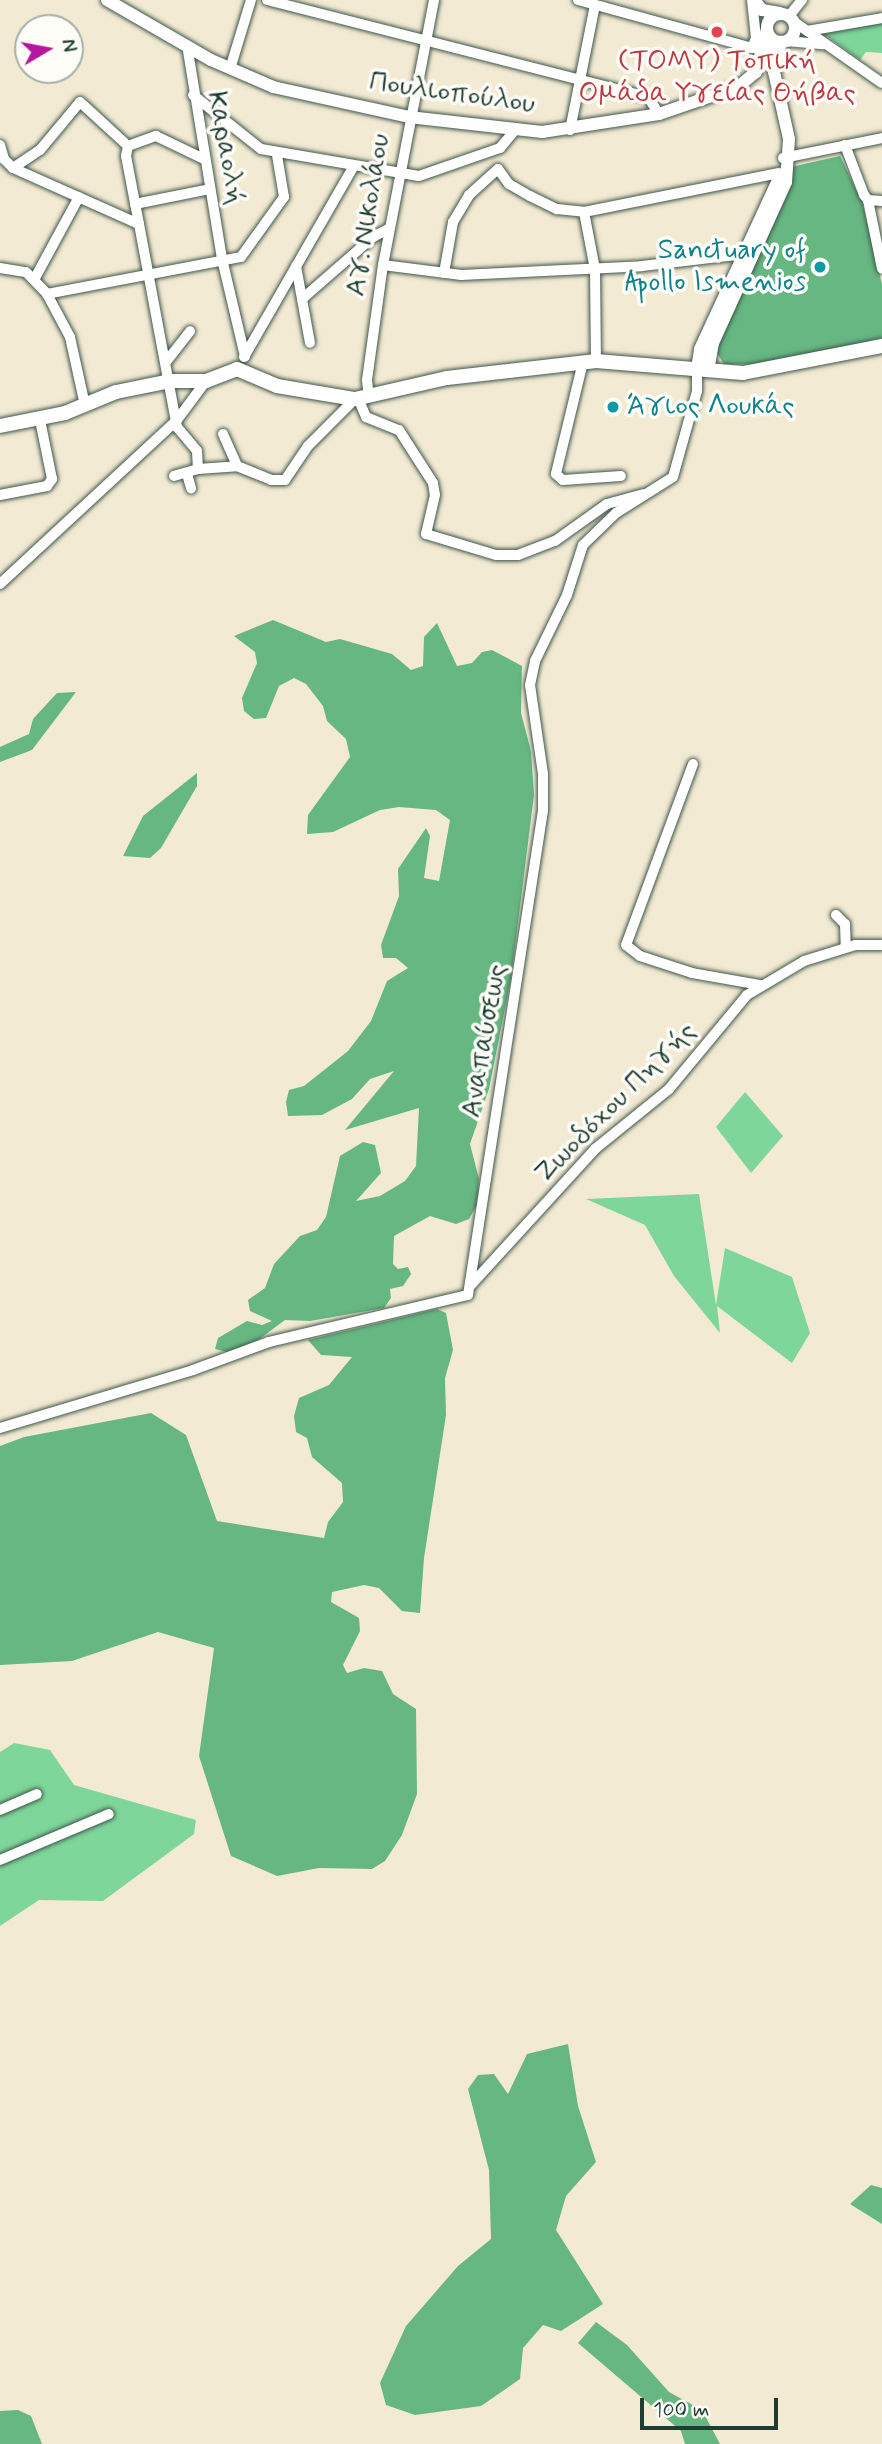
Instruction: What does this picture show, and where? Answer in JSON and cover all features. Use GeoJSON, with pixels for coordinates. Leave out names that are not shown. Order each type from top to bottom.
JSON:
{"type":"FeatureCollection","features":[{"type":"Feature","properties":{"kind":"main road"},"geometry":{"type":"LineString","coordinates":[[0,426],[40,420],[116,392],[170,381],[206,381],[237,369],[277,386],[361,398],[447,377],[589,362],[743,373],[788,368],[882,346]]}},
{"type":"Feature","properties":{"kind":"street","name":"Πουλιοπούλου"},"geometry":{"type":"LineString","coordinates":[[107,0],[126,4],[187,45],[230,69],[273,87],[409,117],[515,130],[570,130],[659,114],[738,87],[753,77],[767,29]]}},
{"type":"Feature","properties":{"kind":"street"},"geometry":{"type":"LineString","coordinates":[[230,69],[251,0]]}},
{"type":"Feature","properties":{"kind":"street"},"geometry":{"type":"LineString","coordinates":[[267,0],[648,97],[659,114]]}},
{"type":"Feature","properties":{"kind":"street","name":"Αγ. Νικολάου"},"geometry":{"type":"LineString","coordinates":[[361,398],[367,380],[398,173],[434,0]]}},
{"type":"Feature","properties":{"kind":"street"},"geometry":{"type":"LineString","coordinates":[[753,0],[762,10],[788,17],[882,83]]}},
{"type":"Feature","properties":{"kind":"street"},"geometry":{"type":"LineString","coordinates":[[749,250],[786,157],[758,53],[753,0]]}},
{"type":"Feature","properties":{"kind":"street"},"geometry":{"type":"LineString","coordinates":[[802,0],[788,17],[769,20],[767,29],[771,38],[781,44],[824,44]]}},
{"type":"Feature","properties":{"kind":"street"},"geometry":{"type":"LineString","coordinates":[[570,130],[586,2],[758,53],[781,44],[794,33],[788,17]]}},
{"type":"Feature","properties":{"kind":"street"},"geometry":{"type":"LineString","coordinates":[[807,31],[882,18]]}},
{"type":"Feature","properties":{"kind":"street"},"geometry":{"type":"LineString","coordinates":[[702,370],[700,349],[749,250],[781,195],[786,157],[774,72],[781,44]]}},
{"type":"Feature","properties":{"kind":"street","name":"Καραολή"},"geometry":{"type":"LineString","coordinates":[[187,45],[193,95],[222,259],[245,356]]}},
{"type":"Feature","properties":{"kind":"street"},"geometry":{"type":"LineString","coordinates":[[193,95],[261,149],[277,155],[398,173],[427,175],[500,148],[515,130]]}},
{"type":"Feature","properties":{"kind":"street"},"geometry":{"type":"LineString","coordinates":[[13,168],[40,150],[80,102],[128,146]]}},
{"type":"Feature","properties":{"kind":"street"},"geometry":{"type":"LineString","coordinates":[[128,146],[156,136],[204,159]]}},
{"type":"Feature","properties":{"kind":"street"},"geometry":{"type":"LineString","coordinates":[[786,157],[882,138]]}},
{"type":"Feature","properties":{"kind":"street"},"geometry":{"type":"LineString","coordinates":[[0,145],[4,159],[13,168],[139,224]]}},
{"type":"Feature","properties":{"kind":"street"},"geometry":{"type":"LineString","coordinates":[[845,145],[868,200],[882,269]]}},
{"type":"Feature","properties":{"kind":"street"},"geometry":{"type":"LineString","coordinates":[[128,146],[126,156],[177,420],[197,451],[198,469]]}},
{"type":"Feature","properties":{"kind":"street"},"geometry":{"type":"LineString","coordinates":[[500,148],[498,169],[509,184],[548,205],[584,212],[779,173]]}},
{"type":"Feature","properties":{"kind":"street"},"geometry":{"type":"LineString","coordinates":[[47,294],[241,257],[284,197],[277,155]]}},
{"type":"Feature","properties":{"kind":"street"},"geometry":{"type":"LineString","coordinates":[[237,369],[354,166]]}},
{"type":"Feature","properties":{"kind":"street"},"geometry":{"type":"LineString","coordinates":[[444,273],[453,222],[468,195],[498,169]]}},
{"type":"Feature","properties":{"kind":"street"},"geometry":{"type":"LineString","coordinates":[[135,204],[210,189]]}},
{"type":"Feature","properties":{"kind":"street"},"geometry":{"type":"LineString","coordinates":[[35,278],[79,198]]}},
{"type":"Feature","properties":{"kind":"street"},"geometry":{"type":"LineString","coordinates":[[868,200],[882,201]]}},
{"type":"Feature","properties":{"kind":"street"},"geometry":{"type":"LineString","coordinates":[[584,212],[595,269],[589,362],[556,474],[564,480],[621,476]]}},
{"type":"Feature","properties":{"kind":"street"},"geometry":{"type":"LineString","coordinates":[[302,299],[373,237],[390,228]]}},
{"type":"Feature","properties":{"kind":"street"},"geometry":{"type":"LineString","coordinates":[[383,265],[444,273],[595,269],[749,250]]}},
{"type":"Feature","properties":{"kind":"street"},"geometry":{"type":"LineString","coordinates":[[296,266],[310,343]]}},
{"type":"Feature","properties":{"kind":"street"},"geometry":{"type":"LineString","coordinates":[[0,268],[26,272],[35,278],[47,294],[70,337],[85,405]]}},
{"type":"Feature","properties":{"kind":"street"},"geometry":{"type":"LineString","coordinates":[[166,362],[190,331]]}},
{"type":"Feature","properties":{"kind":"street","name":"Αναπαύσεως"},"geometry":{"type":"LineString","coordinates":[[470,1286],[543,811],[543,774],[530,685],[535,661],[567,595],[583,545],[616,513],[673,477],[702,370]]}},
{"type":"Feature","properties":{"kind":"street"},"geometry":{"type":"LineString","coordinates":[[0,584],[177,420],[206,381]]}},
{"type":"Feature","properties":{"kind":"street"},"geometry":{"type":"LineString","coordinates":[[174,476],[198,469],[237,466],[271,480],[285,480],[308,446],[361,398],[366,417],[399,430],[433,483],[435,495],[426,534],[496,555],[518,555],[555,541],[607,504],[628,495],[648,494]]}},
{"type":"Feature","properties":{"kind":"street"},"geometry":{"type":"LineString","coordinates":[[0,495],[47,485],[52,479],[40,420]]}},
{"type":"Feature","properties":{"kind":"street"},"geometry":{"type":"LineString","coordinates":[[223,433],[237,466]]}},
{"type":"Feature","properties":{"kind":"street"},"geometry":{"type":"LineString","coordinates":[[187,474],[191,488]]}},
{"type":"Feature","properties":{"kind":"street"},"geometry":{"type":"LineString","coordinates":[[693,764],[626,945],[640,956],[692,973],[760,985]]}},
{"type":"Feature","properties":{"kind":"street"},"geometry":{"type":"LineString","coordinates":[[836,915],[845,924],[846,947]]}},
{"type":"Feature","properties":{"kind":"street","name":"Ζωοδόχου Πηγής"},"geometry":{"type":"LineString","coordinates":[[470,1286],[595,1149],[669,1089],[760,985],[804,961],[846,947],[882,945]]}},
{"type":"Feature","properties":{"kind":"street"},"geometry":{"type":"LineString","coordinates":[[475,1249],[493,1261]]}},
{"type":"Feature","properties":{"kind":"street"},"geometry":{"type":"LineString","coordinates":[[0,1428],[193,1370],[269,1342],[468,1295],[470,1286]]}},
{"type":"Feature","properties":{"kind":"street"},"geometry":{"type":"LineString","coordinates":[[0,1810],[37,1794]]}},
{"type":"Feature","properties":{"kind":"street"},"geometry":{"type":"LineString","coordinates":[[0,1860],[109,1814]]}},
{"type":"Feature","properties":{"kind":"green space"},"geometry":{"type":"Polygon","coordinates":[[[882,21],[882,53],[866,52],[860,60],[820,31],[882,21]]]}},
{"type":"Feature","properties":{"kind":"green space"},"geometry":{"type":"Polygon","coordinates":[[[840,156],[862,202],[882,284],[882,338],[773,365],[724,364],[715,350],[791,167],[840,156]]]}},
{"type":"Feature","properties":{"kind":"green space"},"geometry":{"type":"Polygon","coordinates":[[[273,620],[326,642],[340,639],[392,654],[411,670],[423,666],[424,637],[437,623],[457,666],[472,663],[482,652],[492,650],[522,666],[521,713],[531,751],[534,795],[511,978],[489,1089],[470,1144],[479,1179],[477,1205],[469,1219],[456,1224],[430,1216],[394,1236],[393,1264],[398,1269],[408,1267],[411,1274],[403,1286],[390,1289],[391,1298],[384,1308],[310,1321],[285,1320],[258,1340],[227,1352],[215,1349],[218,1338],[247,1321],[262,1325],[272,1321],[250,1311],[248,1300],[265,1288],[274,1264],[300,1236],[317,1230],[326,1217],[340,1156],[363,1142],[375,1145],[381,1173],[356,1201],[380,1196],[405,1181],[416,1166],[419,1108],[345,1130],[394,1071],[370,1079],[352,1099],[322,1115],[288,1116],[286,1102],[289,1090],[304,1086],[348,1051],[371,1021],[387,981],[408,968],[396,958],[383,958],[381,945],[399,896],[398,869],[426,828],[430,836],[424,878],[439,881],[450,820],[436,810],[399,807],[380,810],[333,832],[307,834],[308,815],[350,757],[346,739],[327,721],[323,706],[306,684],[294,678],[279,686],[266,718],[254,719],[244,711],[242,698],[257,663],[255,652],[234,636],[273,620]]]}},
{"type":"Feature","properties":{"kind":"green space"},"geometry":{"type":"Polygon","coordinates":[[[76,692],[32,750],[0,762],[0,747],[29,734],[33,719],[57,693],[76,692]]]}},
{"type":"Feature","properties":{"kind":"green space"},"geometry":{"type":"Polygon","coordinates":[[[197,773],[197,786],[161,848],[150,858],[123,856],[143,816],[197,773]]]}},
{"type":"Feature","properties":{"kind":"green space"},"geometry":{"type":"Polygon","coordinates":[[[745,1092],[783,1136],[751,1173],[716,1127],[745,1092]]]}},
{"type":"Feature","properties":{"kind":"green space"},"geometry":{"type":"Polygon","coordinates":[[[699,1194],[716,1305],[725,1248],[792,1277],[810,1333],[792,1363],[717,1306],[720,1333],[674,1276],[645,1225],[586,1199],[699,1194]]]}},
{"type":"Feature","properties":{"kind":"green space"},"geometry":{"type":"Polygon","coordinates":[[[437,1309],[446,1313],[453,1350],[445,1378],[446,1415],[424,1558],[420,1613],[402,1611],[379,1588],[364,1585],[332,1592],[331,1602],[359,1618],[360,1631],[343,1665],[347,1673],[364,1668],[382,1671],[393,1694],[416,1709],[417,1794],[402,1835],[385,1861],[372,1869],[319,1868],[277,1876],[231,1856],[199,1756],[214,1648],[158,1632],[72,1661],[0,1665],[0,1446],[24,1437],[151,1413],[186,1435],[217,1521],[324,1538],[328,1522],[343,1502],[342,1483],[312,1457],[307,1438],[296,1432],[294,1416],[299,1398],[329,1385],[352,1357],[321,1355],[308,1340],[437,1309]]]}},
{"type":"Feature","properties":{"kind":"green space"},"geometry":{"type":"Polygon","coordinates":[[[14,1743],[50,1750],[74,1785],[196,1820],[194,1834],[103,1901],[39,1900],[0,1926],[0,1752],[14,1743]]]}},
{"type":"Feature","properties":{"kind":"green space"},"geometry":{"type":"Polygon","coordinates":[[[568,2044],[578,2106],[596,2162],[566,2196],[556,2230],[603,2304],[561,2331],[543,2325],[523,2348],[520,2379],[481,2406],[415,2415],[386,2405],[380,2383],[406,2326],[458,2266],[491,2239],[489,2170],[468,2089],[478,2075],[494,2074],[508,2094],[527,2054],[568,2044]]]}},
{"type":"Feature","properties":{"kind":"green space"},"geometry":{"type":"Polygon","coordinates":[[[871,2185],[882,2188],[882,2224],[850,2204],[871,2185]]]}},
{"type":"Feature","properties":{"kind":"green space"},"geometry":{"type":"Polygon","coordinates":[[[596,2322],[627,2345],[669,2392],[702,2410],[720,2444],[685,2444],[681,2431],[578,2343],[596,2322]]]}},
{"type":"Feature","properties":{"kind":"green space"},"geometry":{"type":"Polygon","coordinates":[[[18,2410],[31,2416],[42,2444],[0,2444],[0,2411],[18,2410]]]}},
{"type":"Feature","properties":{"kind":"place","name":"(ΤΟΜΥ) Τοπική Ομάδα Υγείας Θήβας"},"geometry":{"type":"Point","coordinates":[717,32]}},
{"type":"Feature","properties":{"kind":"place","name":"Sanctuary of Apollo Ismenios"},"geometry":{"type":"Point","coordinates":[820,267]}},
{"type":"Feature","properties":{"kind":"place","name":"Άγιος Λουκάς"},"geometry":{"type":"Point","coordinates":[613,407]}}]}
